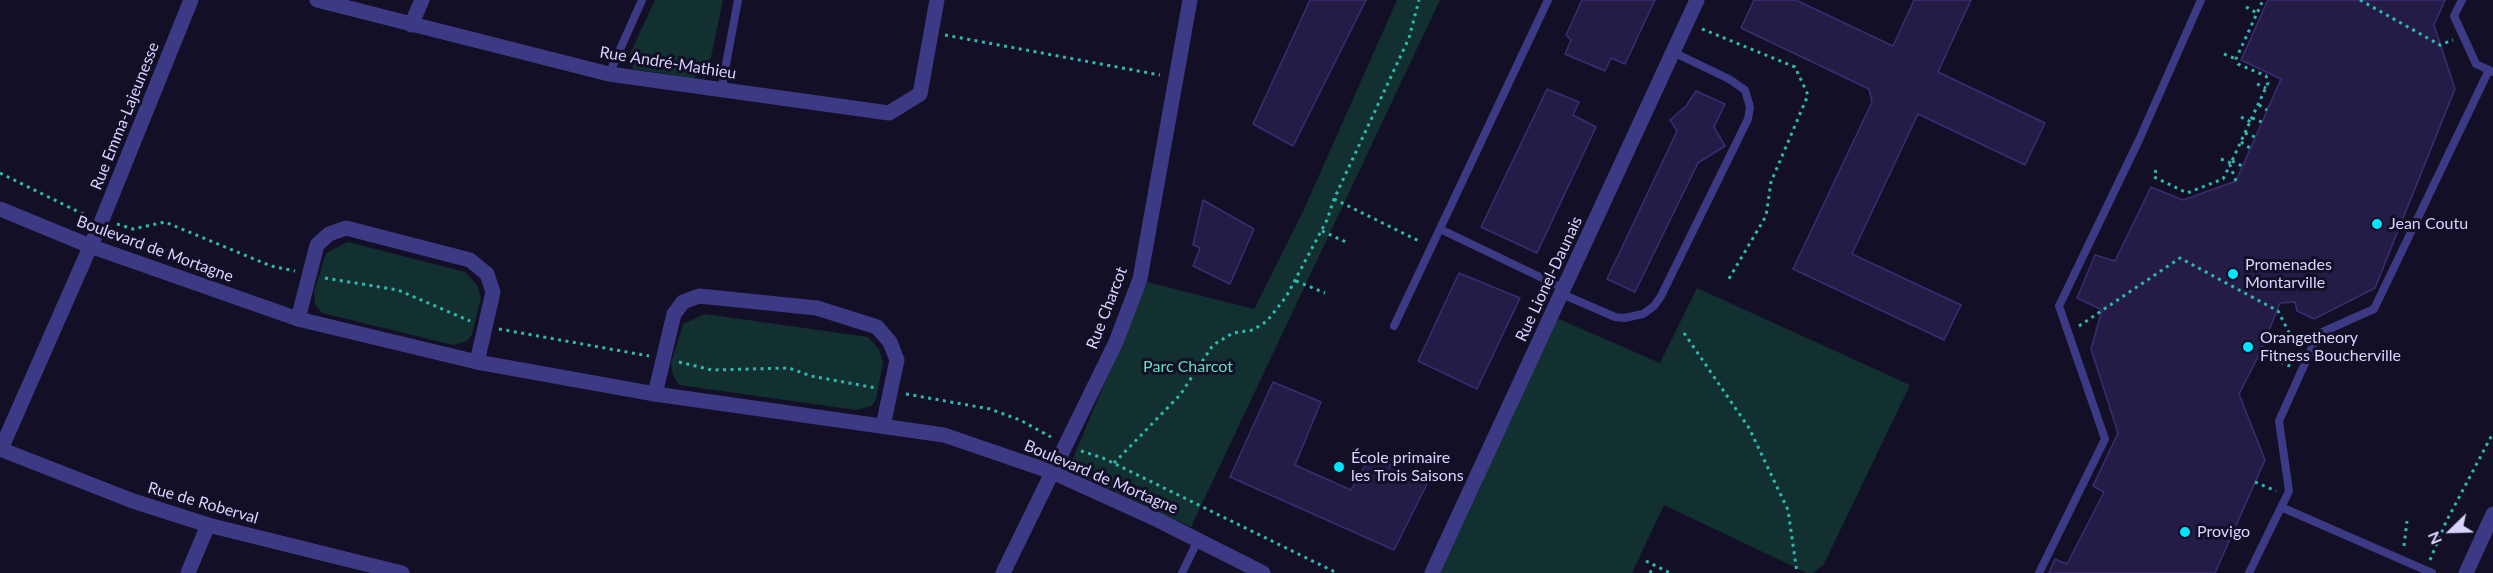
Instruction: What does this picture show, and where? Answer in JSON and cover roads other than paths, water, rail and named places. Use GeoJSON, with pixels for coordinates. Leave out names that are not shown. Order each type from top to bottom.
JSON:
{"type":"FeatureCollection","features":[{"type":"Feature","properties":{"kind":"street","name":"Rue Emma-Lajeunesse"},"geometry":{"type":"LineString","coordinates":[[0,449],[90,246],[191,0]]}},
{"type":"Feature","properties":{"kind":"street","name":"Rue André-Mathieu"},"geometry":{"type":"LineString","coordinates":[[318,0],[609,74],[889,113],[920,94],[937,0]]}},
{"type":"Feature","properties":{"kind":"street"},"geometry":{"type":"LineString","coordinates":[[411,25],[422,0]]}},
{"type":"Feature","properties":{"kind":"street","name":"Rue Charcot"},"geometry":{"type":"LineString","coordinates":[[1003,573],[1116,342],[1140,279],[1190,0]]}},
{"type":"Feature","properties":{"kind":"street","name":"Rue Lionel-Daunais"},"geometry":{"type":"LineString","coordinates":[[1432,573],[1697,0]]}},
{"type":"Feature","properties":{"kind":"street","name":"Boulevard de Mortagne"},"geometry":{"type":"LineString","coordinates":[[0,210],[90,246],[298,319],[477,362],[655,394],[944,435],[1052,472],[1263,573]]}},
{"type":"Feature","properties":{"kind":"street"},"geometry":{"type":"LineString","coordinates":[[298,319],[317,245],[329,234],[346,228],[470,260],[487,274],[492,292],[477,362]]}},
{"type":"Feature","properties":{"kind":"street"},"geometry":{"type":"LineString","coordinates":[[655,394],[674,314],[683,302],[699,296],[817,308],[877,327],[890,342],[897,360],[883,426]]}},
{"type":"Feature","properties":{"kind":"street","name":"Rue de Roberval"},"geometry":{"type":"LineString","coordinates":[[0,449],[133,501],[208,525],[402,573]]}},
{"type":"Feature","properties":{"kind":"street"},"geometry":{"type":"LineString","coordinates":[[2466,573],[2493,514]]}},
{"type":"Feature","properties":{"kind":"street"},"geometry":{"type":"LineString","coordinates":[[188,573],[208,525]]}},
{"type":"Feature","properties":{"kind":"lane"},"geometry":{"type":"LineString","coordinates":[[609,74],[642,0]]}},
{"type":"Feature","properties":{"kind":"lane"},"geometry":{"type":"LineString","coordinates":[[721,91],[738,0]]}},
{"type":"Feature","properties":{"kind":"lane"},"geometry":{"type":"LineString","coordinates":[[1394,326],[1548,0]]}},
{"type":"Feature","properties":{"kind":"lane"},"geometry":{"type":"LineString","coordinates":[[2039,573],[2104,439],[2060,306],[2139,140],[2201,0]]}},
{"type":"Feature","properties":{"kind":"lane"},"geometry":{"type":"LineString","coordinates":[[2249,573],[2289,491],[2279,421],[2318,334],[2374,309],[2491,71],[2476,64],[2454,16],[2462,0]]}},
{"type":"Feature","properties":{"kind":"lane"},"geometry":{"type":"LineString","coordinates":[[1440,229],[1615,317],[1636,317],[1654,306],[1748,119],[1750,107],[1745,90],[1729,79],[1673,52]]}},
{"type":"Feature","properties":{"kind":"lane"},"geometry":{"type":"LineString","coordinates":[[2281,507],[2432,573]]}},
{"type":"Feature","properties":{"kind":"lane"},"geometry":{"type":"LineString","coordinates":[[1182,573],[1198,540]]}},
{"type":"Feature","properties":{"kind":"place","name":"Jean Coutu"},"geometry":{"type":"Point","coordinates":[2377,224]}},
{"type":"Feature","properties":{"kind":"place","name":"Promenades Montarville"},"geometry":{"type":"Point","coordinates":[2233,274]}},
{"type":"Feature","properties":{"kind":"place","name":"Orangetheory Fitness Boucherville"},"geometry":{"type":"Point","coordinates":[2248,347]}},
{"type":"Feature","properties":{"kind":"place","name":"École primaire les Trois Saisons"},"geometry":{"type":"Point","coordinates":[1339,467]}},
{"type":"Feature","properties":{"kind":"place","name":"Provigo"},"geometry":{"type":"Point","coordinates":[2185,532]}},
{"type":"Feature","properties":{"kind":"park label","name":"Parc Charcot"},"geometry":{"type":"Point","coordinates":[1188,367]}}]}
